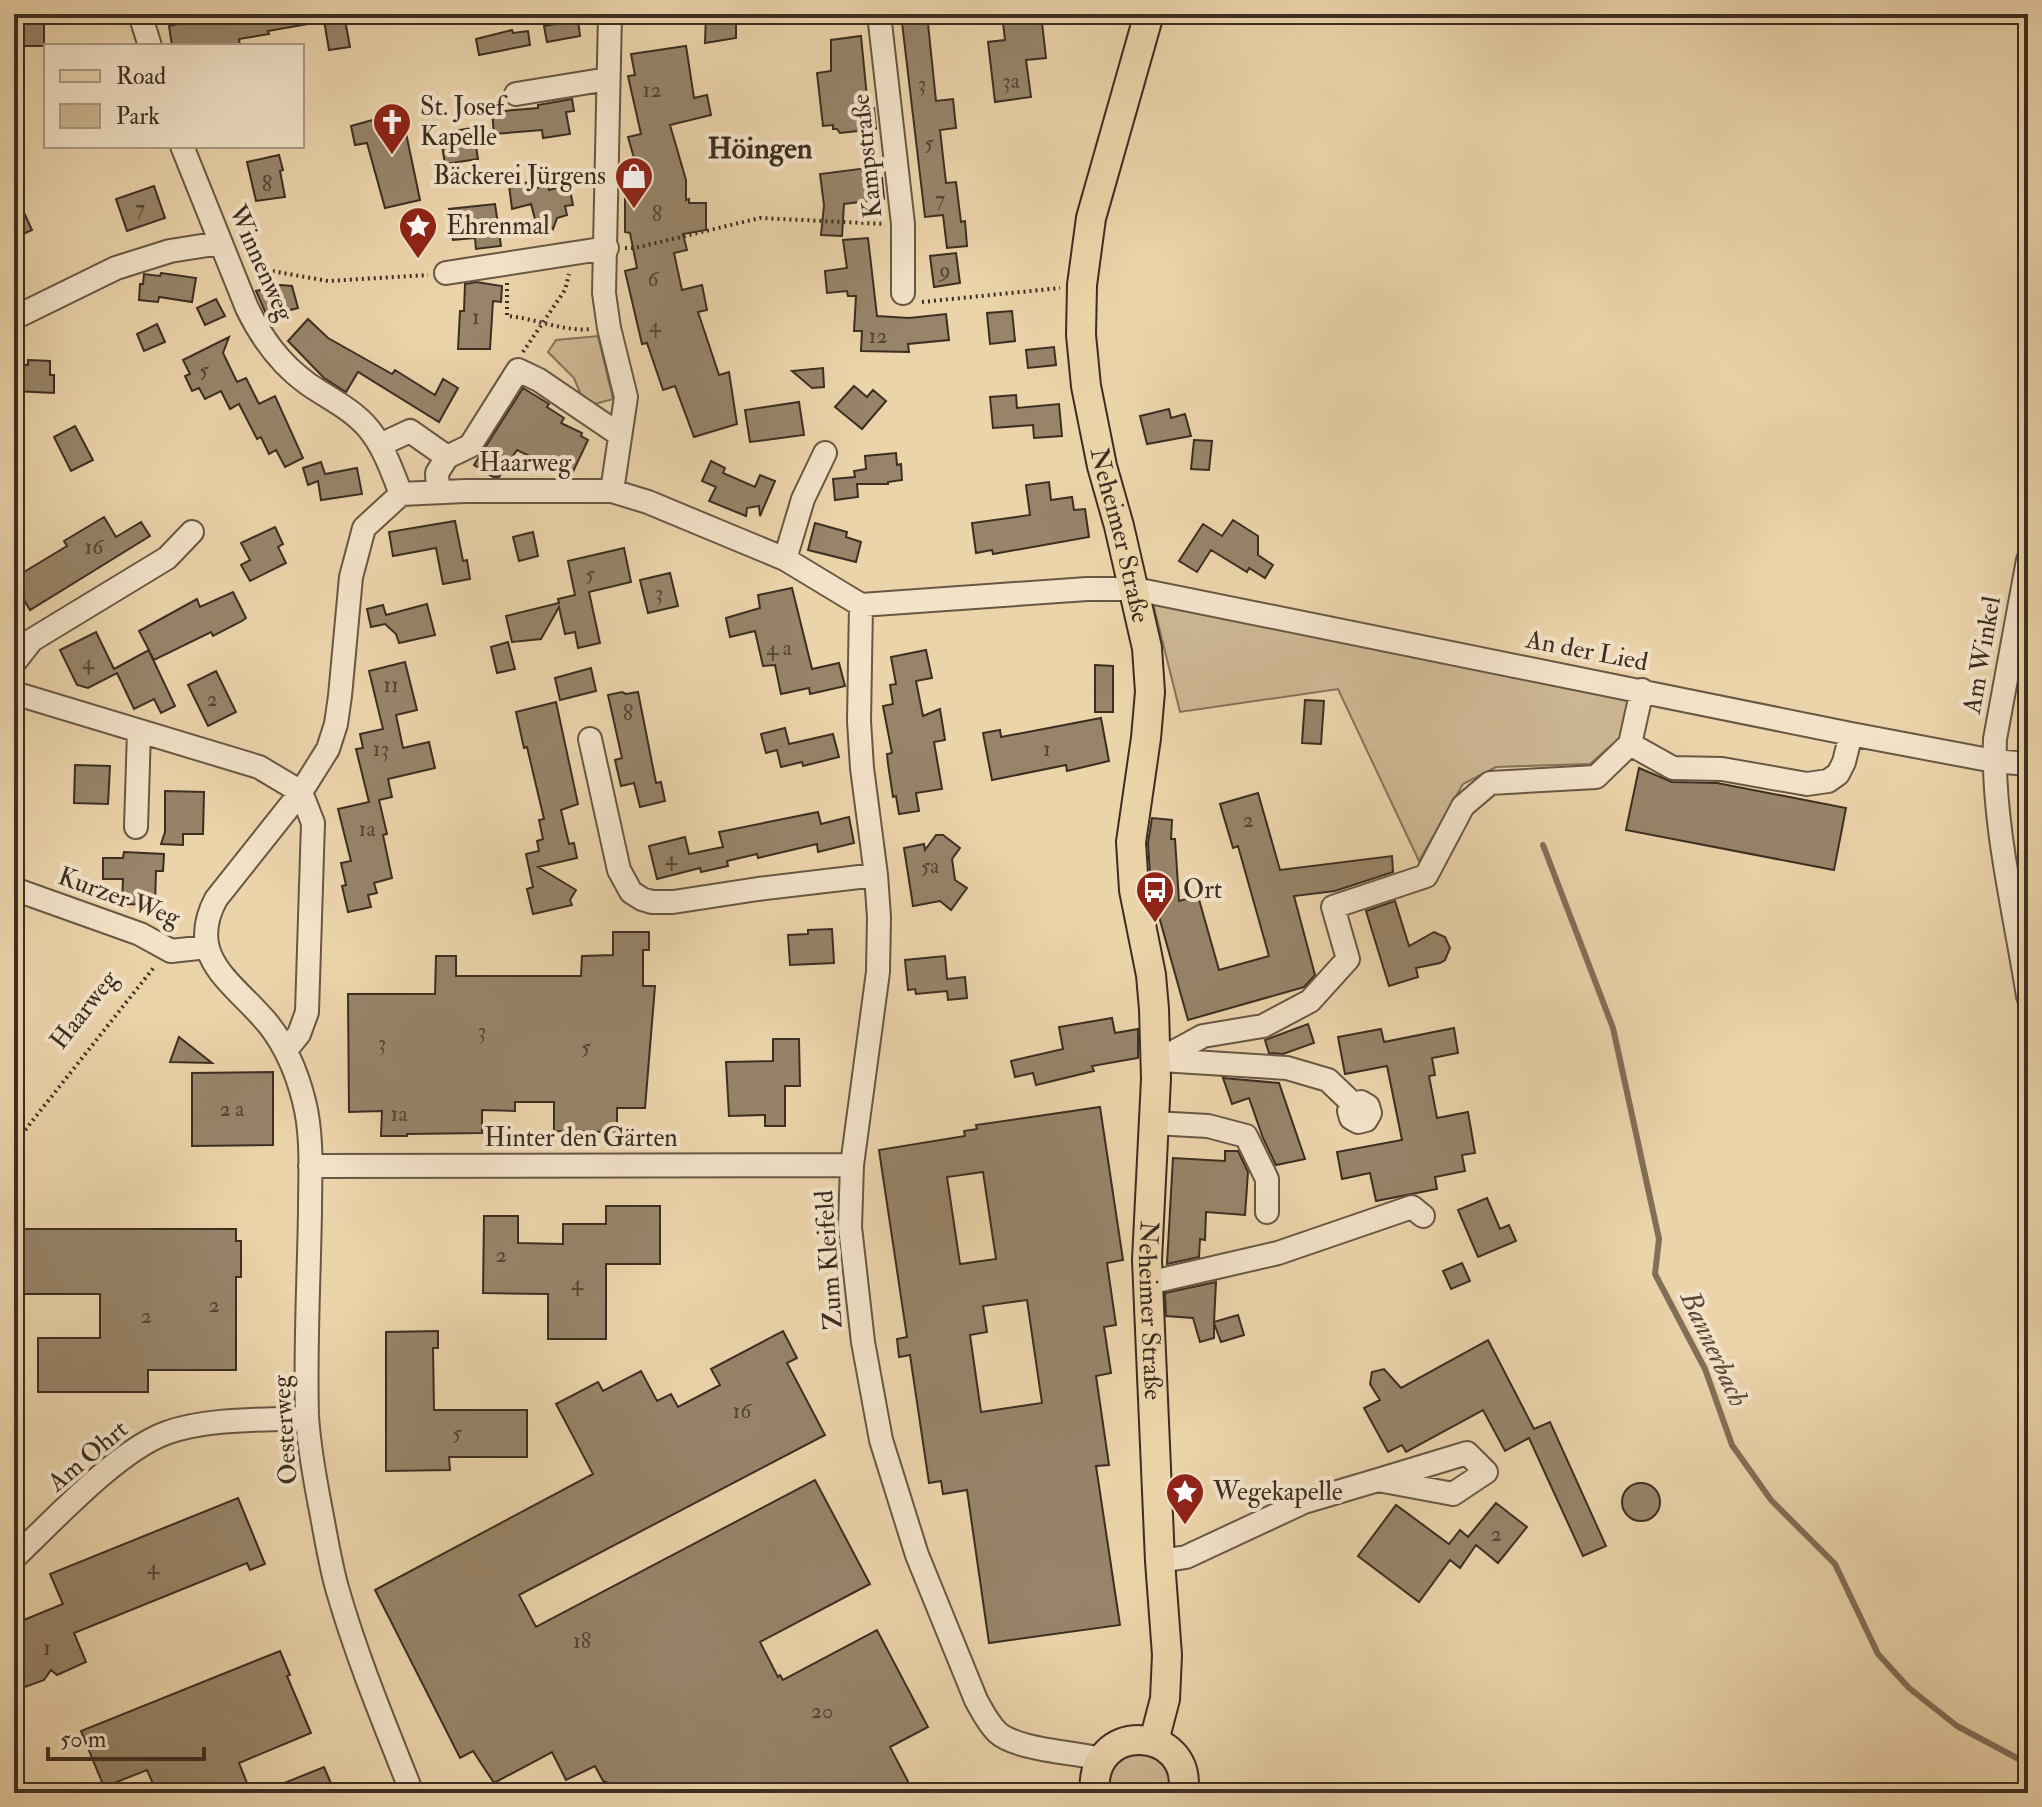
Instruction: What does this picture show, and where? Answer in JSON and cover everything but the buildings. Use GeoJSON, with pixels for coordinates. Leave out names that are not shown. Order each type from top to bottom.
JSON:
{"type":"FeatureCollection","features":[{"type":"Feature","properties":{"kind":"main road","name":"Neheimer Straße"},"geometry":{"type":"LineString","coordinates":[[1149,14],[1091,218],[1082,285],[1081,335],[1086,386],[1102,466],[1135,589],[1147,648],[1150,692],[1131,842],[1140,927],[1151,975],[1157,1061],[1148,1283],[1167,1655],[1165,1699],[1154,1741]]}},
{"type":"Feature","properties":{"kind":"main road"},"geometry":{"type":"LineString","coordinates":[[1095,1793],[1094,1780],[1101,1759],[1119,1743],[1130,1740],[1154,1741],[1164,1747],[1180,1765],[1183,1793]]}},
{"type":"Feature","properties":{"kind":"street"},"geometry":{"type":"LineString","coordinates":[[140,14],[149,44]]}},
{"type":"Feature","properties":{"kind":"street"},"geometry":{"type":"LineString","coordinates":[[610,14],[604,293],[626,397],[612,491]]}},
{"type":"Feature","properties":{"kind":"street","name":"Kampstraße"},"geometry":{"type":"LineString","coordinates":[[879,14],[903,224],[903,293]]}},
{"type":"Feature","properties":{"kind":"street"},"geometry":{"type":"LineString","coordinates":[[516,94],[608,79]]}},
{"type":"Feature","properties":{"kind":"street","name":"Winnenweg"},"geometry":{"type":"LineString","coordinates":[[183,148],[253,321],[274,354],[298,376],[351,412],[367,427],[380,445],[401,494]]}},
{"type":"Feature","properties":{"kind":"street"},"geometry":{"type":"LineString","coordinates":[[441,274],[607,248]]}},
{"type":"Feature","properties":{"kind":"street"},"geometry":{"type":"LineString","coordinates":[[14,318],[116,268],[170,251],[224,253]]}},
{"type":"Feature","properties":{"kind":"street"},"geometry":{"type":"LineString","coordinates":[[438,492],[437,473],[447,457],[470,446],[518,370],[539,380],[620,435]]}},
{"type":"Feature","properties":{"kind":"street"},"geometry":{"type":"LineString","coordinates":[[380,445],[410,431],[447,457]]}},
{"type":"Feature","properties":{"kind":"street"},"geometry":{"type":"LineString","coordinates":[[785,559],[803,499],[825,453]]}},
{"type":"Feature","properties":{"kind":"street","name":"Haarweg"},"geometry":{"type":"LineString","coordinates":[[401,494],[612,491],[648,502],[785,559],[861,605]]}},
{"type":"Feature","properties":{"kind":"street"},"geometry":{"type":"LineString","coordinates":[[207,947],[205,930],[216,899],[301,792],[328,749],[336,724],[351,577],[364,528],[401,494]]}},
{"type":"Feature","properties":{"kind":"street"},"geometry":{"type":"LineString","coordinates":[[14,663],[32,640],[167,558],[192,532]]}},
{"type":"Feature","properties":{"kind":"street","name":"Am Winkel"},"geometry":{"type":"LineString","coordinates":[[2028,560],[1995,739],[1994,761],[1996,798],[2028,996]]}},
{"type":"Feature","properties":{"kind":"street"},"geometry":{"type":"LineString","coordinates":[[861,605],[1087,589],[1135,589]]}},
{"type":"Feature","properties":{"kind":"street","name":"An der Lied"},"geometry":{"type":"LineString","coordinates":[[1135,589],[1851,734],[1994,761],[2028,764]]}},
{"type":"Feature","properties":{"kind":"street","name":"Zum Kleifeld"},"geometry":{"type":"LineString","coordinates":[[861,605],[859,721],[879,917],[878,972],[852,1165],[850,1227],[863,1342],[881,1440],[917,1555],[976,1700],[998,1732],[1022,1746],[1101,1759]]}},
{"type":"Feature","properties":{"kind":"street"},"geometry":{"type":"LineString","coordinates":[[1157,1061],[1203,1036],[1263,1026],[1310,1001],[1348,959],[1333,907],[1426,876],[1463,806],[1490,783],[1596,777],[1630,744],[1642,690]]}},
{"type":"Feature","properties":{"kind":"street"},"geometry":{"type":"LineString","coordinates":[[14,693],[259,767],[301,792],[313,823],[307,1012],[299,1034],[286,1050]]}},
{"type":"Feature","properties":{"kind":"street"},"geometry":{"type":"LineString","coordinates":[[136,827],[139,731]]}},
{"type":"Feature","properties":{"kind":"street"},"geometry":{"type":"LineString","coordinates":[[1630,744],[1673,768],[1722,769],[1807,784],[1828,781],[1838,774],[1851,734]]}},
{"type":"Feature","properties":{"kind":"street"},"geometry":{"type":"LineString","coordinates":[[590,739],[619,870],[631,892],[642,899],[673,902],[876,875]]}},
{"type":"Feature","properties":{"kind":"street","name":"Kurzer Weg"},"geometry":{"type":"LineString","coordinates":[[14,889],[140,934],[171,951],[207,947]]}},
{"type":"Feature","properties":{"kind":"street","name":"Oesterweg"},"geometry":{"type":"LineString","coordinates":[[207,947],[214,965],[268,1024],[286,1050],[298,1077],[305,1105],[310,1166],[307,1418],[314,1474],[336,1585],[355,1648],[412,1793]]}},
{"type":"Feature","properties":{"kind":"street"},"geometry":{"type":"LineString","coordinates":[[1157,1061],[1287,1068],[1328,1080],[1353,1104]]}},
{"type":"Feature","properties":{"kind":"street"},"geometry":{"type":"LineString","coordinates":[[1154,1123],[1208,1126],[1246,1136],[1267,1179],[1267,1212]]}},
{"type":"Feature","properties":{"kind":"street","name":"Hinter den Gärten"},"geometry":{"type":"LineString","coordinates":[[310,1166],[852,1165]]}},
{"type":"Feature","properties":{"kind":"street"},"geometry":{"type":"LineString","coordinates":[[1148,1283],[1278,1253],[1412,1207],[1423,1216]]}},
{"type":"Feature","properties":{"kind":"street","name":"Am Ohrt"},"geometry":{"type":"LineString","coordinates":[[14,1558],[74,1501],[146,1441],[194,1426],[307,1418]]}},
{"type":"Feature","properties":{"kind":"street"},"geometry":{"type":"LineString","coordinates":[[1160,1561],[1186,1557],[1304,1502],[1378,1480]]}},
{"type":"Feature","properties":{"kind":"path"},"geometry":{"type":"LineString","coordinates":[[607,248],[635,248],[760,218],[903,224]]}},
{"type":"Feature","properties":{"kind":"path"},"geometry":{"type":"LineString","coordinates":[[518,370],[527,342],[545,322],[565,290],[572,252]]}},
{"type":"Feature","properties":{"kind":"path"},"geometry":{"type":"LineString","coordinates":[[224,253],[328,281],[441,274]]}},
{"type":"Feature","properties":{"kind":"path"},"geometry":{"type":"LineString","coordinates":[[508,263],[507,316],[527,317],[578,331],[609,328]]}},
{"type":"Feature","properties":{"kind":"path"},"geometry":{"type":"LineString","coordinates":[[903,293],[924,303],[1082,285]]}},
{"type":"Feature","properties":{"kind":"path","name":"Haarweg"},"geometry":{"type":"LineString","coordinates":[[14,1144],[145,977],[171,951]]}},
{"type":"Feature","properties":{"kind":"green space"},"geometry":{"type":"Polygon","coordinates":[[[598,336],[613,399],[595,404],[581,395],[574,378],[548,352],[556,340],[598,336]]]}},
{"type":"Feature","properties":{"kind":"green space"},"geometry":{"type":"Polygon","coordinates":[[[1153,603],[1629,698],[1623,735],[1590,764],[1496,767],[1463,784],[1419,861],[1338,689],[1180,712],[1153,603]]]}},
{"type":"Feature","properties":{"kind":"green space"},"geometry":{"type":"Polygon","coordinates":[[[1144,1752],[1165,1768],[1170,1779],[1169,1793],[1109,1793],[1110,1770],[1124,1755],[1144,1752]]]}},
{"type":"Feature","properties":{"kind":"waterway","name":"Bannerbach"},"geometry":{"type":"LineString","coordinates":[[1543,845],[1613,1028],[1659,1239],[1655,1274],[1705,1369],[1732,1445],[1771,1500],[1835,1564],[1878,1654],[1909,1688],[1957,1726],[2028,1764]]}},
{"type":"Feature","properties":{"kind":"place","name":"St. Josef Kapelle"},"geometry":{"type":"Point","coordinates":[392,156]}},
{"type":"Feature","properties":{"kind":"place","name":"Bäckerei Jürgens"},"geometry":{"type":"Point","coordinates":[634,210]}},
{"type":"Feature","properties":{"kind":"place","name":"Ehrenmal"},"geometry":{"type":"Point","coordinates":[418,260]}},
{"type":"Feature","properties":{"kind":"place","name":"Ort"},"geometry":{"type":"Point","coordinates":[1155,924]}},
{"type":"Feature","properties":{"kind":"place","name":"Wegekapelle"},"geometry":{"type":"Point","coordinates":[1185,1526]}},
{"type":"Feature","properties":{"kind":"district","name":"Höingen"},"geometry":{"type":"Point","coordinates":[760,148]}}]}
